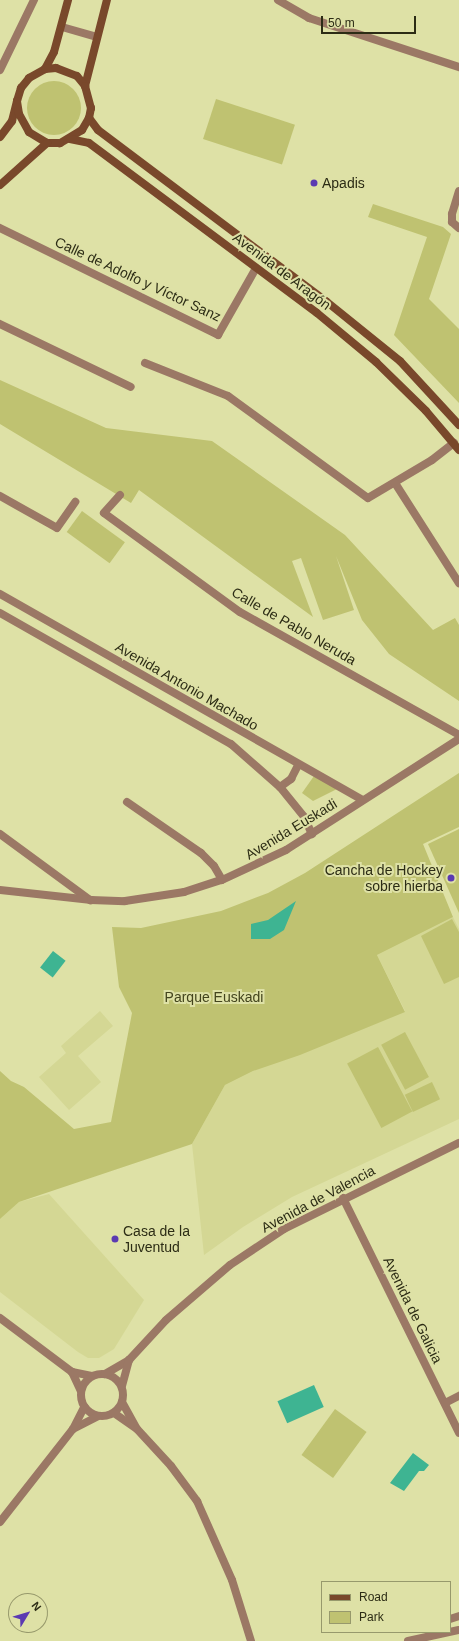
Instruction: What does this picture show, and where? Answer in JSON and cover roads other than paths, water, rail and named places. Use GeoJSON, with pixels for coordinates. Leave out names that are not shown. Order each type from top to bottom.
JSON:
{"type":"FeatureCollection","features":[{"type":"Feature","properties":{"kind":"main road"},"geometry":{"type":"LineString","coordinates":[[45,69],[62,27],[68,0]]}},
{"type":"Feature","properties":{"kind":"main road"},"geometry":{"type":"LineString","coordinates":[[17,101],[19,114],[29,132],[48,143],[60,143],[70,139],[82,130],[89,118],[91,108],[85,86],[107,0]]}},
{"type":"Feature","properties":{"kind":"main road"},"geometry":{"type":"LineString","coordinates":[[0,137],[12,121],[21,88],[29,78],[45,69],[69,71],[85,86]]}},
{"type":"Feature","properties":{"kind":"main road","name":"Avenida de Aragón"},"geometry":{"type":"LineString","coordinates":[[89,118],[98,130],[308,288],[396,358],[459,425]]}},
{"type":"Feature","properties":{"kind":"main road","name":"Avenida de Aragón"},"geometry":{"type":"LineString","coordinates":[[70,139],[88,143],[317,313],[376,362],[456,447]]}},
{"type":"Feature","properties":{"kind":"main road"},"geometry":{"type":"LineString","coordinates":[[0,185],[48,143]]}},
{"type":"Feature","properties":{"kind":"street"},"geometry":{"type":"LineString","coordinates":[[0,70],[34,0]]}},
{"type":"Feature","properties":{"kind":"street"},"geometry":{"type":"LineString","coordinates":[[278,0],[309,18],[459,67]]}},
{"type":"Feature","properties":{"kind":"street"},"geometry":{"type":"LineString","coordinates":[[62,27],[97,37]]}},
{"type":"Feature","properties":{"kind":"street"},"geometry":{"type":"LineString","coordinates":[[459,191],[452,214],[452,222],[459,228]]}},
{"type":"Feature","properties":{"kind":"street","name":"Calle de Adolfo y Víctor Sanz"},"geometry":{"type":"LineString","coordinates":[[0,228],[218,335],[256,268]]}},
{"type":"Feature","properties":{"kind":"street"},"geometry":{"type":"LineString","coordinates":[[0,324],[131,387]]}},
{"type":"Feature","properties":{"kind":"street"},"geometry":{"type":"LineString","coordinates":[[145,363],[228,396],[368,498],[456,447]]}},
{"type":"Feature","properties":{"kind":"street"},"geometry":{"type":"LineString","coordinates":[[395,483],[459,583]]}},
{"type":"Feature","properties":{"kind":"street","name":"Calle de Pablo Neruda"},"geometry":{"type":"LineString","coordinates":[[120,495],[104,513],[240,612],[459,735]]}},
{"type":"Feature","properties":{"kind":"street"},"geometry":{"type":"LineString","coordinates":[[0,496],[57,528],[75,502]]}},
{"type":"Feature","properties":{"kind":"street","name":"Avenida Antonio Machado"},"geometry":{"type":"LineString","coordinates":[[0,594],[298,765],[362,800]]}},
{"type":"Feature","properties":{"kind":"street","name":"Avenida Antonio Machado"},"geometry":{"type":"LineString","coordinates":[[0,613],[231,744],[280,787],[304,817],[312,834]]}},
{"type":"Feature","properties":{"kind":"street","name":"Avenida Euskadi"},"geometry":{"type":"LineString","coordinates":[[0,890],[91,900],[125,901],[177,893],[222,880],[254,868],[312,834],[362,800],[459,739]]}},
{"type":"Feature","properties":{"kind":"street"},"geometry":{"type":"LineString","coordinates":[[280,787],[290,779],[298,765]]}},
{"type":"Feature","properties":{"kind":"street"},"geometry":{"type":"LineString","coordinates":[[127,802],[201,853],[214,866],[222,880]]}},
{"type":"Feature","properties":{"kind":"street"},"geometry":{"type":"LineString","coordinates":[[0,834],[91,900]]}},
{"type":"Feature","properties":{"kind":"street","name":"Avenida de Valencia"},"geometry":{"type":"LineString","coordinates":[[105,1374],[129,1360],[166,1320],[230,1265],[284,1229],[343,1198],[459,1143]]}},
{"type":"Feature","properties":{"kind":"street","name":"Avenida de Galicia"},"geometry":{"type":"LineString","coordinates":[[343,1198],[459,1433]]}},
{"type":"Feature","properties":{"kind":"street"},"geometry":{"type":"LineString","coordinates":[[0,1318],[72,1372],[92,1376],[105,1374],[118,1380],[122,1386],[122,1402],[137,1429]]}},
{"type":"Feature","properties":{"kind":"street","name":"Avenida de Valencia"},"geometry":{"type":"LineString","coordinates":[[122,1386],[129,1360]]}},
{"type":"Feature","properties":{"kind":"street"},"geometry":{"type":"LineString","coordinates":[[0,1522],[73,1429],[84,1407],[81,1391],[72,1372]]}},
{"type":"Feature","properties":{"kind":"street"},"geometry":{"type":"LineString","coordinates":[[81,1391],[86,1381],[92,1376]]}},
{"type":"Feature","properties":{"kind":"street"},"geometry":{"type":"LineString","coordinates":[[445,1403],[459,1396]]}},
{"type":"Feature","properties":{"kind":"street"},"geometry":{"type":"LineString","coordinates":[[73,1429],[98,1416],[114,1413],[122,1402]]}},
{"type":"Feature","properties":{"kind":"street"},"geometry":{"type":"LineString","coordinates":[[84,1407],[98,1416]]}},
{"type":"Feature","properties":{"kind":"street"},"geometry":{"type":"LineString","coordinates":[[114,1413],[137,1429],[171,1466],[197,1501],[232,1580],[251,1641]]}},
{"type":"Feature","properties":{"kind":"street"},"geometry":{"type":"LineString","coordinates":[[402,1641],[419,1633]]}},
{"type":"Feature","properties":{"kind":"street"},"geometry":{"type":"LineString","coordinates":[[408,1641],[445,1633]]}},
{"type":"Feature","properties":{"kind":"place","name":"Apadis"},"geometry":{"type":"Point","coordinates":[314,183]}},
{"type":"Feature","properties":{"kind":"place","name":"Cancha de Hockey sobre hierba"},"geometry":{"type":"Point","coordinates":[451,878]}},
{"type":"Feature","properties":{"kind":"place","name":"Casa de la Juventud"},"geometry":{"type":"Point","coordinates":[115,1239]}},
{"type":"Feature","properties":{"kind":"park label","name":"Parque Euskadi"},"geometry":{"type":"Point","coordinates":[214,997]}}]}
